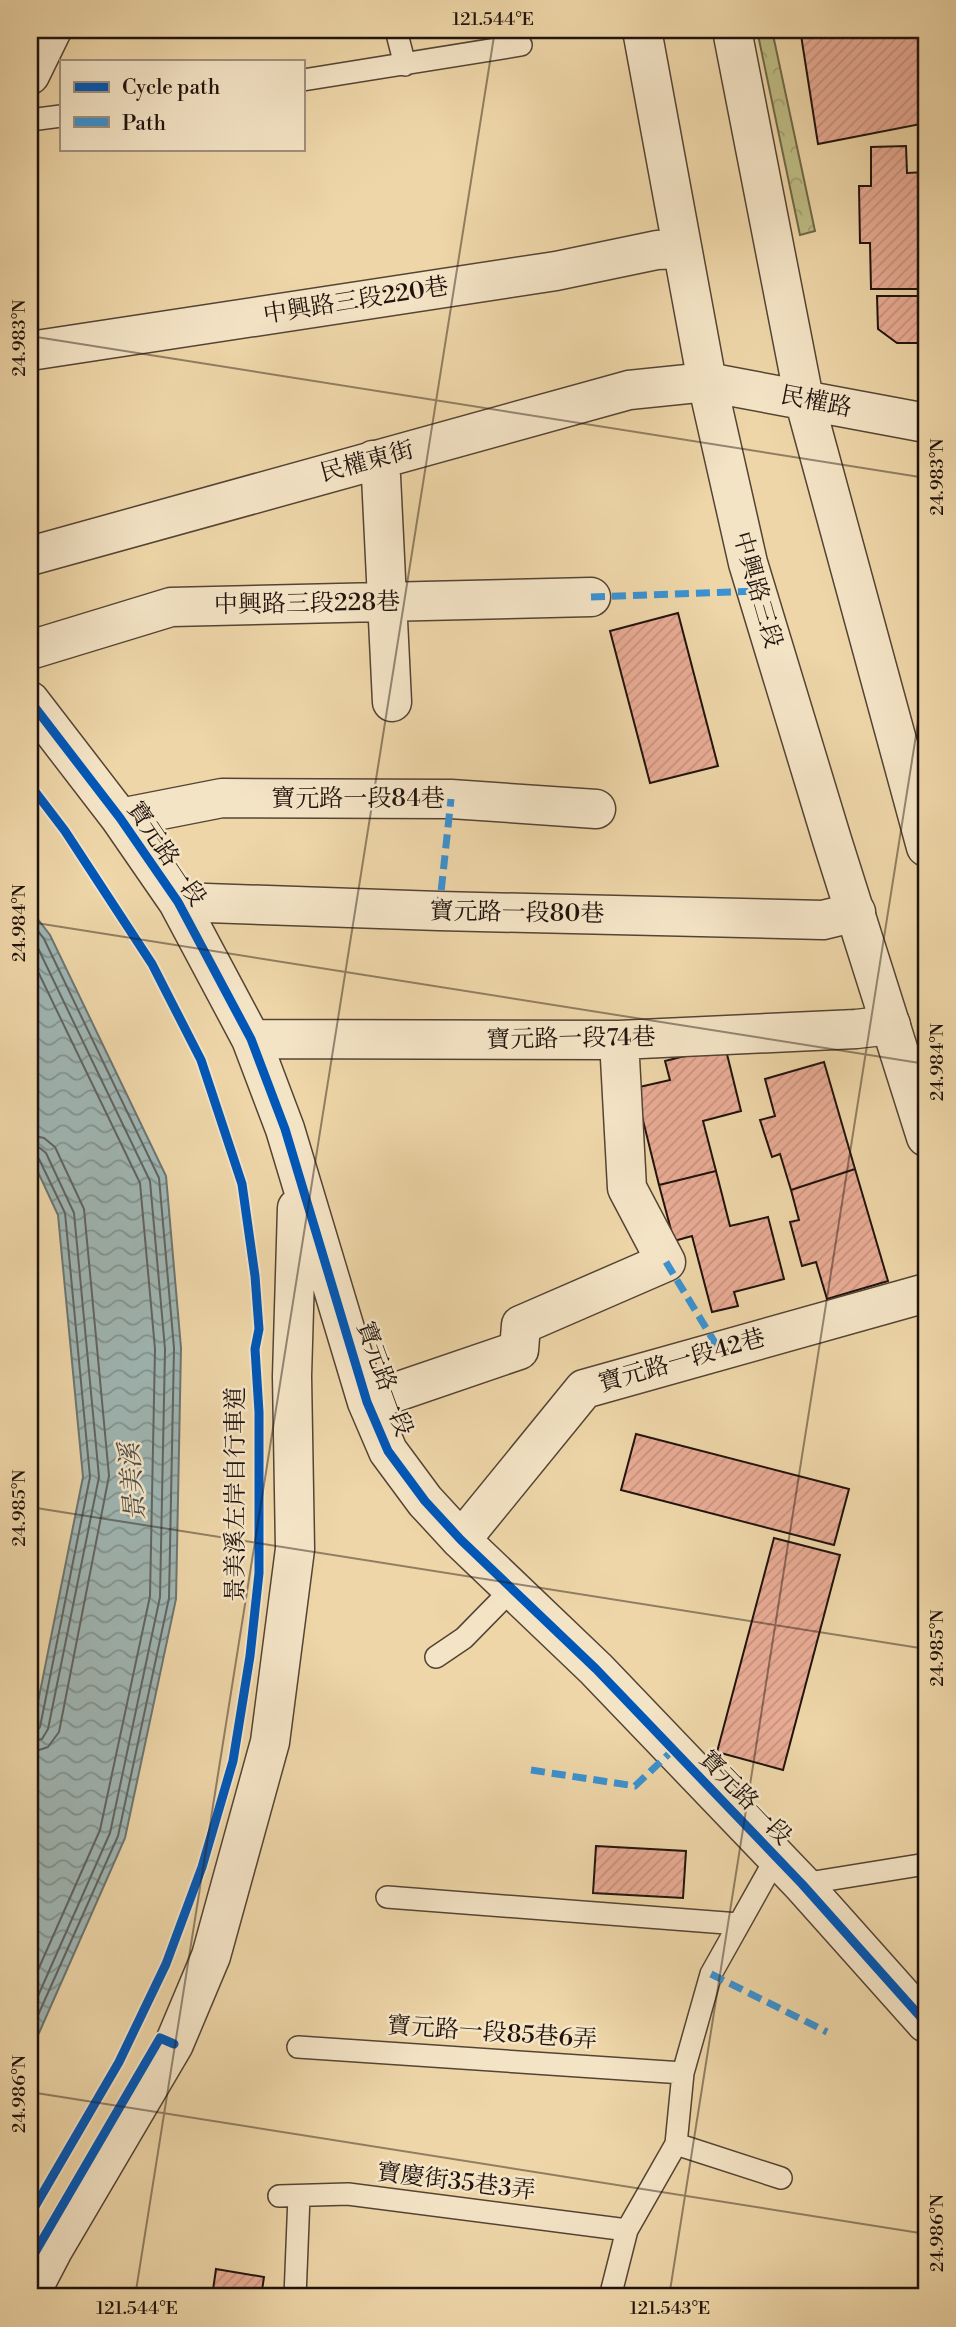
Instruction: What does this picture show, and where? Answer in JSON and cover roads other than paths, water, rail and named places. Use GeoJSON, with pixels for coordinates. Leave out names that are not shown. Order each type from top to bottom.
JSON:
{"type":"FeatureCollection","features":[{"type":"Feature","properties":{"kind":"street"},"geometry":{"type":"LineString","coordinates":[[30,75],[52,30]]}},
{"type":"Feature","properties":{"kind":"street","name":"中興路三段"},"geometry":{"type":"LineString","coordinates":[[642,30],[707,382],[748,563],[926,1137]]}},
{"type":"Feature","properties":{"kind":"street"},"geometry":{"type":"LineString","coordinates":[[732,30],[804,399],[926,847]]}},
{"type":"Feature","properties":{"kind":"street","name":"中興路三段220巷"},"geometry":{"type":"LineString","coordinates":[[30,351],[555,271],[657,250],[682,249]]}},
{"type":"Feature","properties":{"kind":"street","name":"民權路"},"geometry":{"type":"LineString","coordinates":[[707,382],[926,422]]}},
{"type":"Feature","properties":{"kind":"street","name":"民權東街"},"geometry":{"type":"LineString","coordinates":[[30,556],[629,390],[707,382]]}},
{"type":"Feature","properties":{"kind":"street"},"geometry":{"type":"LineString","coordinates":[[373,460],[381,476],[392,702]]}},
{"type":"Feature","properties":{"kind":"street","name":"中興路三段228巷"},"geometry":{"type":"LineString","coordinates":[[30,650],[171,607],[591,597]]}},
{"type":"Feature","properties":{"kind":"street","name":"寶元路一段"},"geometry":{"type":"LineString","coordinates":[[30,701],[120,818],[178,902],[251,1039],[285,1129],[367,1402],[388,1451],[425,1501],[461,1540],[596,1669],[789,1871],[926,2023]]}},
{"type":"Feature","properties":{"kind":"street","name":"寶元路一段84巷"},"geometry":{"type":"LineString","coordinates":[[120,818],[222,798],[450,799],[596,809]]}},
{"type":"Feature","properties":{"kind":"street","name":"寶元路一段80巷"},"geometry":{"type":"LineString","coordinates":[[178,902],[823,920],[856,912]]}},
{"type":"Feature","properties":{"kind":"street","name":"寶元路一段74巷"},"geometry":{"type":"LineString","coordinates":[[251,1039],[619,1040],[891,1025]]}},
{"type":"Feature","properties":{"kind":"street"},"geometry":{"type":"LineString","coordinates":[[367,1402],[519,1350],[521,1325],[666,1262],[627,1188],[619,1040]]}},
{"type":"Feature","properties":{"kind":"street"},"geometry":{"type":"LineString","coordinates":[[30,2294],[54,2248],[174,2045],[211,1956],[270,1742],[295,1549],[292,1376],[298,1174]]}},
{"type":"Feature","properties":{"kind":"street","name":"寶元路一段42巷"},"geometry":{"type":"LineString","coordinates":[[461,1540],[584,1389],[926,1293]]}},
{"type":"Feature","properties":{"kind":"lane"},"geometry":{"type":"LineString","coordinates":[[396,30],[405,65]]}},
{"type":"Feature","properties":{"kind":"lane"},"geometry":{"type":"LineString","coordinates":[[304,80],[521,46]]}},
{"type":"Feature","properties":{"kind":"lane"},"geometry":{"type":"LineString","coordinates":[[30,120],[60,116]]}},
{"type":"Feature","properties":{"kind":"lane"},"geometry":{"type":"LineString","coordinates":[[436,1657],[464,1638],[512,1589]]}},
{"type":"Feature","properties":{"kind":"lane"},"geometry":{"type":"LineString","coordinates":[[610,2297],[627,2230],[676,2144],[682,2073],[711,1974],[739,1924],[789,1871],[926,1864]]}},
{"type":"Feature","properties":{"kind":"lane"},"geometry":{"type":"LineString","coordinates":[[387,1897],[739,1924]]}},
{"type":"Feature","properties":{"kind":"lane","name":"寶元路一段85巷6弄"},"geometry":{"type":"LineString","coordinates":[[298,2046],[682,2073]]}},
{"type":"Feature","properties":{"kind":"lane"},"geometry":{"type":"LineString","coordinates":[[676,2144],[781,2178]]}},
{"type":"Feature","properties":{"kind":"lane","name":"寶慶街35巷3弄"},"geometry":{"type":"LineString","coordinates":[[295,2297],[289,2196],[348,2194],[627,2230]]}},
{"type":"Feature","properties":{"kind":"water","name":"景美溪"},"geometry":{"type":"Polygon","coordinates":[[[30,909],[50,935],[166,1176],[181,1348],[176,1599],[125,1838],[39,2033],[30,2046],[30,1742],[83,1477],[58,1215],[30,1155],[30,909]]]}}]}
